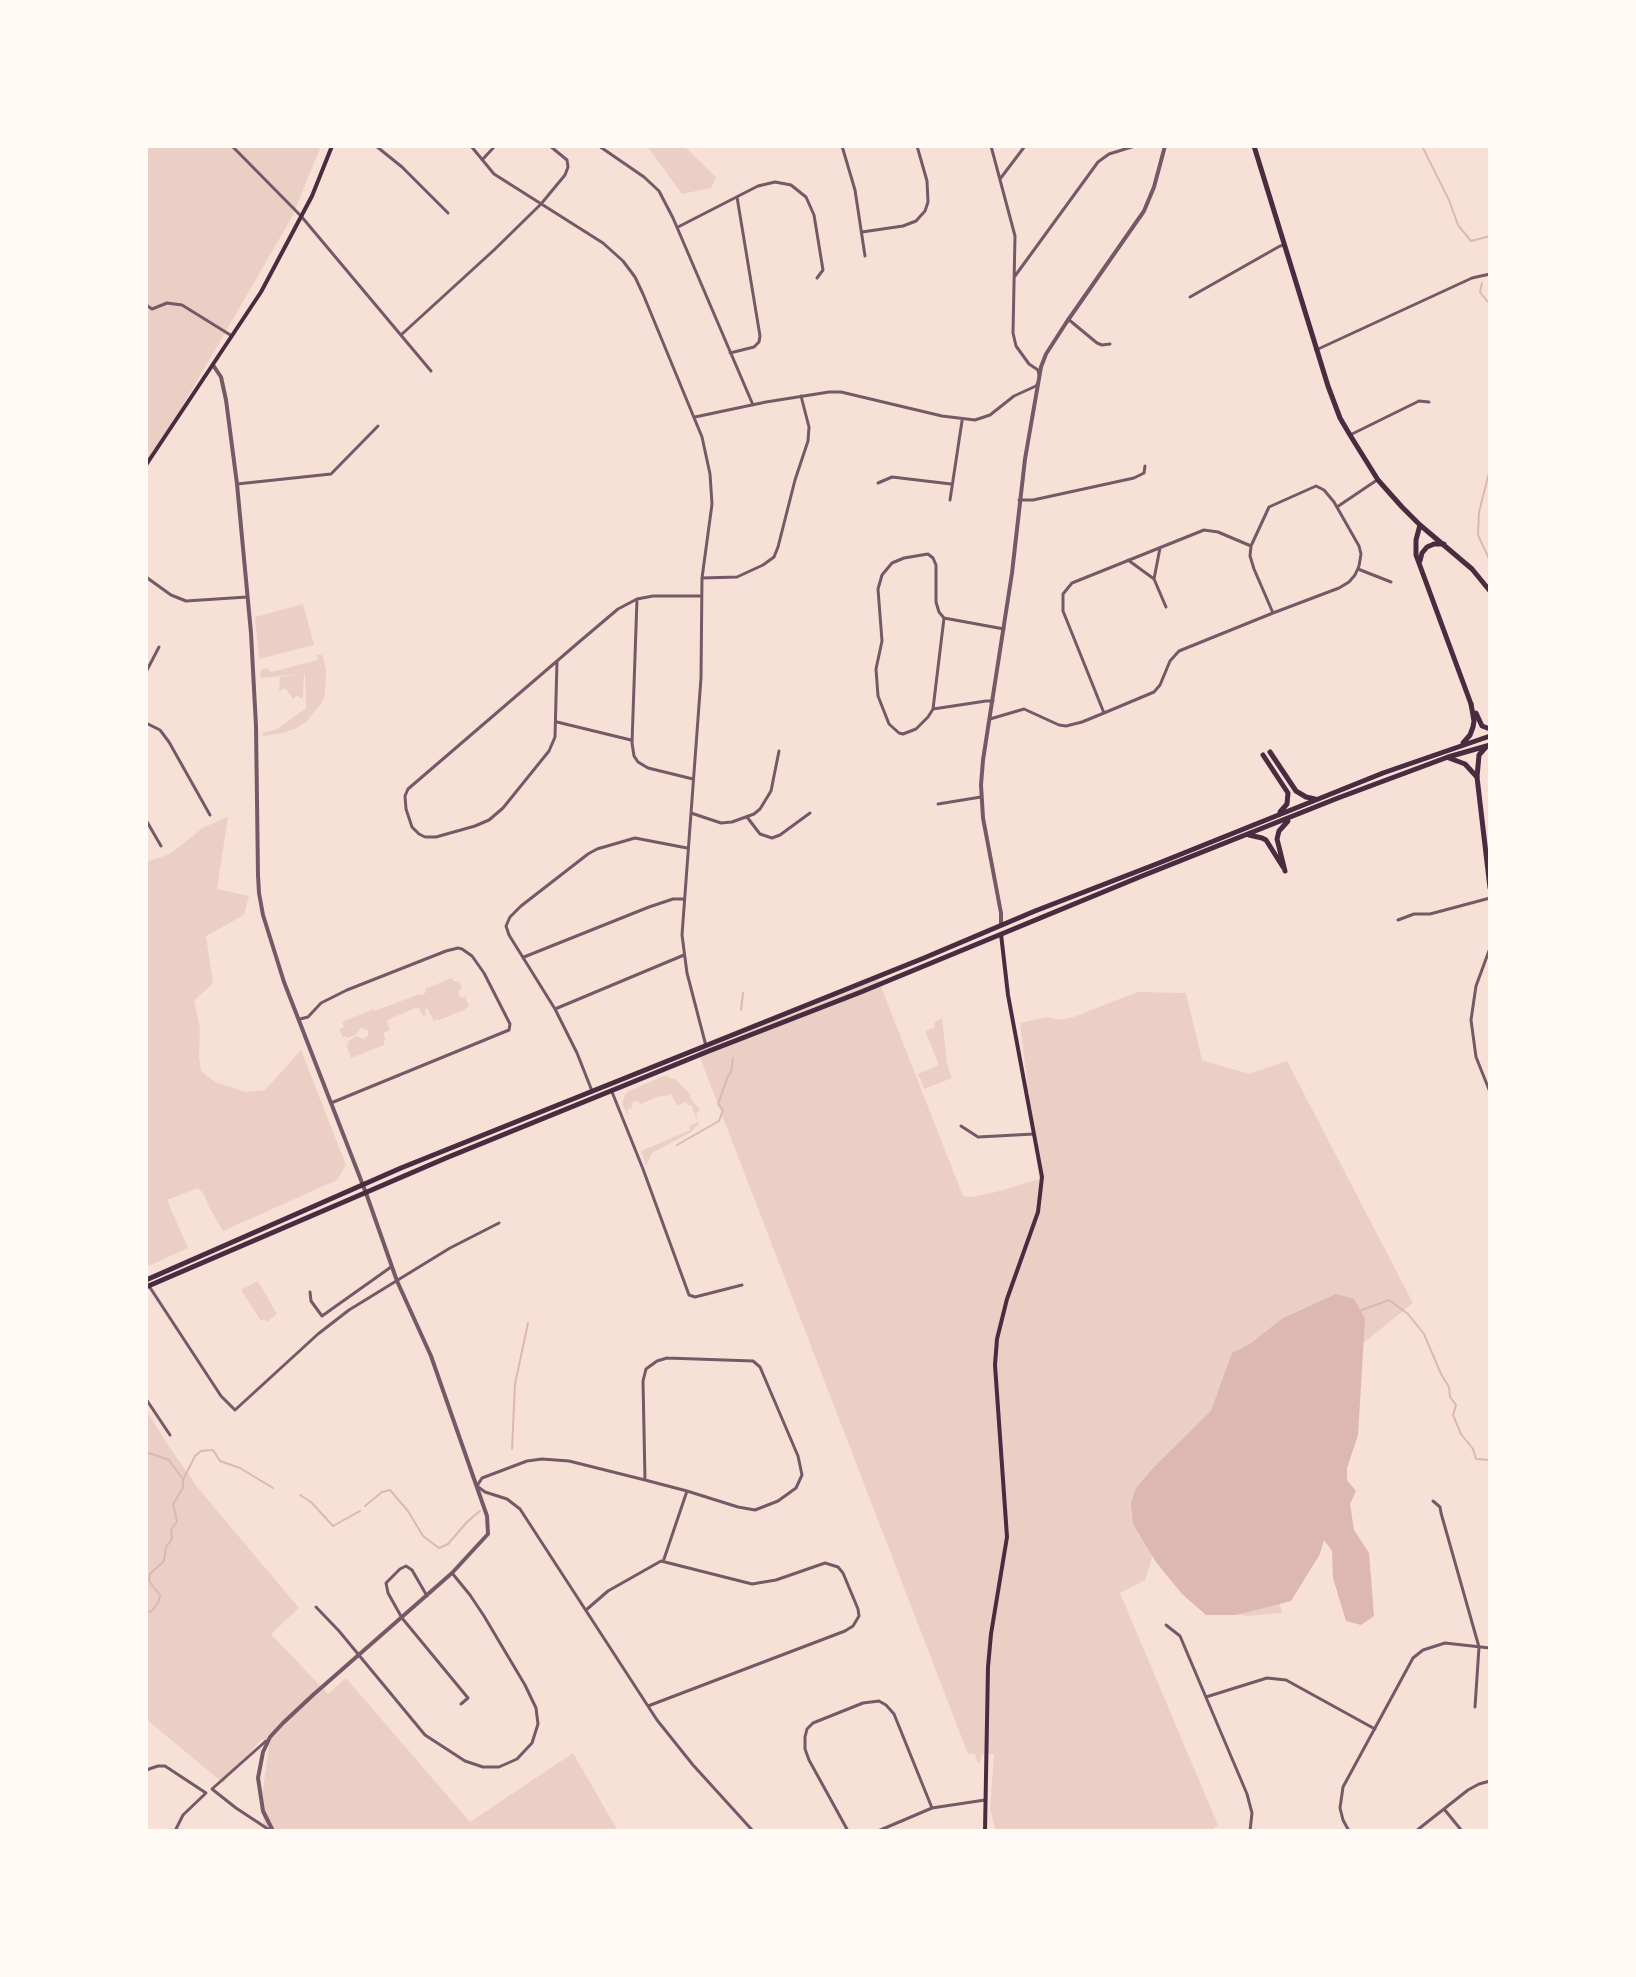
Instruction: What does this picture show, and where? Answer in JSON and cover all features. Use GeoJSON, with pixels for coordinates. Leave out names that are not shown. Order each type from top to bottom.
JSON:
{"type":"FeatureCollection","features":[{"type":"Feature","properties":{"kind":"main road"},"geometry":{"type":"LineString","coordinates":[[146,465],[149,456],[261,292],[313,193],[332,146]]}},
{"type":"Feature","properties":{"kind":"main road"},"geometry":{"type":"LineString","coordinates":[[1254,146],[1316,350],[1331,394],[1350,435],[1378,480],[1490,591]]}},
{"type":"Feature","properties":{"kind":"main road"},"geometry":{"type":"LineString","coordinates":[[1420,525],[1415,546],[1420,566],[1471,704],[1482,726],[1490,729]]}},
{"type":"Feature","properties":{"kind":"main road"},"geometry":{"type":"LineString","coordinates":[[1420,566],[1424,550],[1434,544],[1444,544]]}},
{"type":"Feature","properties":{"kind":"main road"},"geometry":{"type":"LineString","coordinates":[[1460,745],[1473,730],[1471,704]]}},
{"type":"Feature","properties":{"kind":"main road"},"geometry":{"type":"LineString","coordinates":[[147,1284],[362,1184],[1001,924],[1413,761],[1490,736]]}},
{"type":"Feature","properties":{"kind":"main road"},"geometry":{"type":"LineString","coordinates":[[147,1284],[611,1090],[1244,835],[1448,757],[1490,745]]}},
{"type":"Feature","properties":{"kind":"main road"},"geometry":{"type":"LineString","coordinates":[[1490,745],[1480,754],[1477,777],[1490,888]]}},
{"type":"Feature","properties":{"kind":"main road"},"geometry":{"type":"LineString","coordinates":[[1270,752],[1296,791],[1316,799]]}},
{"type":"Feature","properties":{"kind":"main road"},"geometry":{"type":"LineString","coordinates":[[1263,755],[1288,793],[1287,804],[1278,815]]}},
{"type":"Feature","properties":{"kind":"main road"},"geometry":{"type":"LineString","coordinates":[[1448,757],[1467,765],[1477,777]]}},
{"type":"Feature","properties":{"kind":"main road"},"geometry":{"type":"LineString","coordinates":[[1244,835],[1266,840],[1285,871],[1277,834],[1294,816]]}},
{"type":"Feature","properties":{"kind":"main road"},"geometry":{"type":"LineString","coordinates":[[985,1831],[986,1694],[995,1607],[1007,1537],[995,1365],[997,1339],[1038,1212],[1042,1175],[1008,995],[1001,924]]}},
{"type":"Feature","properties":{"kind":"street"},"geometry":{"type":"LineString","coordinates":[[232,146],[301,216],[431,371]]}},
{"type":"Feature","properties":{"kind":"street"},"geometry":{"type":"LineString","coordinates":[[376,146],[448,213]]}},
{"type":"Feature","properties":{"kind":"street"},"geometry":{"type":"LineString","coordinates":[[471,146],[494,174],[619,256],[641,290],[702,437],[711,486],[710,526],[702,578],[701,678],[682,935],[706,1046]]}},
{"type":"Feature","properties":{"kind":"street"},"geometry":{"type":"LineString","coordinates":[[482,160],[495,146]]}},
{"type":"Feature","properties":{"kind":"street"},"geometry":{"type":"LineString","coordinates":[[401,335],[541,204],[565,175],[567,160],[550,146]]}},
{"type":"Feature","properties":{"kind":"street"},"geometry":{"type":"LineString","coordinates":[[599,146],[659,191],[753,405]]}},
{"type":"Feature","properties":{"kind":"street"},"geometry":{"type":"LineString","coordinates":[[842,146],[855,190],[865,256]]}},
{"type":"Feature","properties":{"kind":"street"},"geometry":{"type":"LineString","coordinates":[[862,232],[903,226],[916,221],[925,211],[929,193],[917,146]]}},
{"type":"Feature","properties":{"kind":"street"},"geometry":{"type":"LineString","coordinates":[[695,417],[800,396],[841,392],[942,416],[975,420],[990,415],[1014,396],[1036,386],[1038,370],[1029,364],[1014,339],[1015,236],[991,146]]}},
{"type":"Feature","properties":{"kind":"street"},"geometry":{"type":"LineString","coordinates":[[1000,179],[1025,146]]}},
{"type":"Feature","properties":{"kind":"street"},"geometry":{"type":"LineString","coordinates":[[1015,276],[1098,162],[1109,154],[1135,146]]}},
{"type":"Feature","properties":{"kind":"street"},"geometry":{"type":"LineString","coordinates":[[1001,924],[981,797],[983,760],[1041,367],[1068,319],[1144,211],[1165,146]]}},
{"type":"Feature","properties":{"kind":"street"},"geometry":{"type":"LineString","coordinates":[[677,227],[758,186],[775,182],[791,185],[806,197],[814,215],[823,270],[817,278]]}},
{"type":"Feature","properties":{"kind":"street"},"geometry":{"type":"LineString","coordinates":[[730,353],[754,347],[760,339],[737,197]]}},
{"type":"Feature","properties":{"kind":"street"},"geometry":{"type":"LineString","coordinates":[[1190,297],[1285,245]]}},
{"type":"Feature","properties":{"kind":"street"},"geometry":{"type":"LineString","coordinates":[[1316,350],[1472,278],[1490,274]]}},
{"type":"Feature","properties":{"kind":"street"},"geometry":{"type":"LineString","coordinates":[[146,313],[167,303],[182,305],[232,336]]}},
{"type":"Feature","properties":{"kind":"street"},"geometry":{"type":"LineString","coordinates":[[146,305],[152,309]]}},
{"type":"Feature","properties":{"kind":"street"},"geometry":{"type":"LineString","coordinates":[[1068,319],[1097,343],[1110,344]]}},
{"type":"Feature","properties":{"kind":"street"},"geometry":{"type":"LineString","coordinates":[[175,1831],[183,1815],[206,1793],[427,1596],[488,1534],[487,1516],[431,1356],[397,1281],[269,938],[259,893],[255,691],[237,484],[226,397],[221,377],[213,365]]}},
{"type":"Feature","properties":{"kind":"street"},"geometry":{"type":"LineString","coordinates":[[702,578],[737,577],[774,557],[808,441],[809,427],[800,396]]}},
{"type":"Feature","properties":{"kind":"street"},"geometry":{"type":"LineString","coordinates":[[1350,435],[1417,401],[1429,402]]}},
{"type":"Feature","properties":{"kind":"street"},"geometry":{"type":"LineString","coordinates":[[950,500],[962,420]]}},
{"type":"Feature","properties":{"kind":"street"},"geometry":{"type":"LineString","coordinates":[[237,484],[331,474],[378,426]]}},
{"type":"Feature","properties":{"kind":"street"},"geometry":{"type":"LineString","coordinates":[[1019,500],[1033,500],[1134,478],[1144,473],[1145,466]]}},
{"type":"Feature","properties":{"kind":"street"},"geometry":{"type":"LineString","coordinates":[[878,483],[892,477],[951,484]]}},
{"type":"Feature","properties":{"kind":"street"},"geometry":{"type":"LineString","coordinates":[[1337,507],[1378,480]]}},
{"type":"Feature","properties":{"kind":"street"},"geometry":{"type":"LineString","coordinates":[[990,719],[1024,709],[1059,725],[1069,726],[1104,713],[1156,690],[1170,661],[1179,651],[1343,586],[1358,569],[1361,557],[1359,546],[1337,507],[1318,486],[1282,500],[1267,510],[1251,546],[1254,569],[1273,613]]}},
{"type":"Feature","properties":{"kind":"street"},"geometry":{"type":"LineString","coordinates":[[1104,713],[1062,609],[1064,590],[1073,582],[1206,529],[1251,546]]}},
{"type":"Feature","properties":{"kind":"street"},"geometry":{"type":"LineString","coordinates":[[1154,579],[1160,548]]}},
{"type":"Feature","properties":{"kind":"street"},"geometry":{"type":"LineString","coordinates":[[944,618],[933,709],[916,729],[899,733],[887,721],[878,696],[876,669],[882,641],[878,589],[886,568],[898,560],[928,554],[936,565],[936,602],[944,618],[1004,629]]}},
{"type":"Feature","properties":{"kind":"street"},"geometry":{"type":"LineString","coordinates":[[1128,560],[1154,579],[1166,607]]}},
{"type":"Feature","properties":{"kind":"street"},"geometry":{"type":"LineString","coordinates":[[1358,569],[1391,582]]}},
{"type":"Feature","properties":{"kind":"street"},"geometry":{"type":"LineString","coordinates":[[146,577],[171,595],[186,601],[247,597]]}},
{"type":"Feature","properties":{"kind":"street"},"geometry":{"type":"LineString","coordinates":[[557,661],[555,737],[549,751],[501,811],[473,827],[436,837],[425,837],[414,830],[405,803],[408,789],[557,661],[618,609],[637,599],[653,596],[701,596]]}},
{"type":"Feature","properties":{"kind":"street"},"geometry":{"type":"LineString","coordinates":[[637,599],[634,756],[642,765],[693,779]]}},
{"type":"Feature","properties":{"kind":"street"},"geometry":{"type":"LineString","coordinates":[[146,672],[159,647]]}},
{"type":"Feature","properties":{"kind":"street"},"geometry":{"type":"LineString","coordinates":[[933,709],[993,701]]}},
{"type":"Feature","properties":{"kind":"street"},"geometry":{"type":"LineString","coordinates":[[557,722],[633,740]]}},
{"type":"Feature","properties":{"kind":"street"},"geometry":{"type":"LineString","coordinates":[[146,723],[160,730],[169,742],[210,815]]}},
{"type":"Feature","properties":{"kind":"street"},"geometry":{"type":"LineString","coordinates":[[691,813],[721,823],[747,817],[760,809],[771,791],[779,751]]}},
{"type":"Feature","properties":{"kind":"street"},"geometry":{"type":"LineString","coordinates":[[938,804],[981,797]]}},
{"type":"Feature","properties":{"kind":"street"},"geometry":{"type":"LineString","coordinates":[[747,817],[760,834],[772,838],[810,813]]}},
{"type":"Feature","properties":{"kind":"street"},"geometry":{"type":"LineString","coordinates":[[146,820],[161,846]]}},
{"type":"Feature","properties":{"kind":"street"},"geometry":{"type":"LineString","coordinates":[[592,1091],[555,1009],[506,930],[510,917],[597,849],[635,838],[688,849]]}},
{"type":"Feature","properties":{"kind":"street"},"geometry":{"type":"LineString","coordinates":[[1398,920],[1490,898]]}},
{"type":"Feature","properties":{"kind":"street"},"geometry":{"type":"LineString","coordinates":[[524,957],[649,907],[673,899],[684,899]]}},
{"type":"Feature","properties":{"kind":"street"},"geometry":{"type":"LineString","coordinates":[[299,1019],[308,1017],[321,1003],[347,990],[458,948],[472,956],[484,973],[510,1024],[509,1030],[331,1103]]}},
{"type":"Feature","properties":{"kind":"street"},"geometry":{"type":"LineString","coordinates":[[1490,948],[1476,986],[1471,1020],[1476,1057],[1490,1092]]}},
{"type":"Feature","properties":{"kind":"street"},"geometry":{"type":"LineString","coordinates":[[555,1009],[684,955]]}},
{"type":"Feature","properties":{"kind":"street"},"geometry":{"type":"LineString","coordinates":[[611,1090],[689,1295],[695,1297],[742,1285]]}},
{"type":"Feature","properties":{"kind":"street"},"geometry":{"type":"LineString","coordinates":[[961,1126],[978,1137],[1035,1134]]}},
{"type":"Feature","properties":{"kind":"street"},"geometry":{"type":"LineString","coordinates":[[147,1284],[221,1396],[235,1410],[339,1317],[450,1248],[499,1223]]}},
{"type":"Feature","properties":{"kind":"street"},"geometry":{"type":"LineString","coordinates":[[310,1292],[311,1301],[322,1316],[392,1267]]}},
{"type":"Feature","properties":{"kind":"street"},"geometry":{"type":"LineString","coordinates":[[477,1486],[482,1478],[527,1461],[542,1459],[569,1461],[738,1507],[755,1510],[778,1501],[796,1488],[802,1475],[798,1456],[760,1367],[753,1361],[667,1358],[646,1369],[643,1381],[645,1480]]}},
{"type":"Feature","properties":{"kind":"street"},"geometry":{"type":"LineString","coordinates":[[146,1399],[170,1435]]}},
{"type":"Feature","properties":{"kind":"street"},"geometry":{"type":"LineString","coordinates":[[477,1486],[507,1499],[520,1509],[675,1744],[753,1831]]}},
{"type":"Feature","properties":{"kind":"street"},"geometry":{"type":"LineString","coordinates":[[664,1561],[687,1491]]}},
{"type":"Feature","properties":{"kind":"street"},"geometry":{"type":"LineString","coordinates":[[1433,1501],[1440,1507],[1479,1647],[1475,1707]]}},
{"type":"Feature","properties":{"kind":"street"},"geometry":{"type":"LineString","coordinates":[[586,1610],[608,1591],[655,1562],[664,1561],[752,1584],[776,1580],[825,1563],[838,1567],[846,1579],[859,1616],[845,1631],[648,1706]]}},
{"type":"Feature","properties":{"kind":"street"},"geometry":{"type":"LineString","coordinates":[[427,1596],[412,1570],[406,1566],[386,1585],[402,1618],[468,1698],[461,1704]]}},
{"type":"Feature","properties":{"kind":"street"},"geometry":{"type":"LineString","coordinates":[[316,1607],[425,1735],[473,1765],[492,1768],[506,1765],[521,1756],[532,1743],[538,1718],[534,1703],[483,1614],[452,1573]]}},
{"type":"Feature","properties":{"kind":"street"},"geometry":{"type":"LineString","coordinates":[[1166,1625],[1180,1636],[1250,1804],[1250,1831]]}},
{"type":"Feature","properties":{"kind":"street"},"geometry":{"type":"LineString","coordinates":[[1349,1831],[1340,1808],[1341,1795],[1350,1772],[1413,1658],[1423,1650],[1445,1643],[1490,1648]]}},
{"type":"Feature","properties":{"kind":"street"},"geometry":{"type":"LineString","coordinates":[[1206,1698],[1267,1678],[1286,1680],[1375,1729]]}},
{"type":"Feature","properties":{"kind":"street"},"geometry":{"type":"LineString","coordinates":[[848,1831],[809,1760],[805,1737],[813,1723],[863,1703],[879,1701],[894,1714],[932,1808]]}},
{"type":"Feature","properties":{"kind":"street"},"geometry":{"type":"LineString","coordinates":[[270,1737],[263,1752],[258,1778],[263,1811],[272,1831]]}},
{"type":"Feature","properties":{"kind":"street"},"geometry":{"type":"LineString","coordinates":[[146,1770],[165,1766],[206,1793]]}},
{"type":"Feature","properties":{"kind":"street"},"geometry":{"type":"LineString","coordinates":[[1416,1831],[1473,1787],[1490,1781]]}},
{"type":"Feature","properties":{"kind":"street"},"geometry":{"type":"LineString","coordinates":[[212,1789],[272,1831]]}},
{"type":"Feature","properties":{"kind":"street"},"geometry":{"type":"LineString","coordinates":[[878,1831],[932,1808],[986,1800]]}},
{"type":"Feature","properties":{"kind":"street"},"geometry":{"type":"LineString","coordinates":[[1444,1809],[1462,1831]]}},
{"type":"Feature","properties":{"kind":"shaded area"},"geometry":{"type":"Polygon","coordinates":[[[146,146],[321,146],[292,217],[146,469],[146,146]]]}},
{"type":"Feature","properties":{"kind":"shaded area"},"geometry":{"type":"Polygon","coordinates":[[[647,146],[684,146],[716,177],[711,188],[682,194],[647,146]]]}},
{"type":"Feature","properties":{"kind":"shaded area"},"geometry":{"type":"Polygon","coordinates":[[[303,604],[314,645],[259,659],[255,617],[303,604]]]}},
{"type":"Feature","properties":{"kind":"shaded area"},"geometry":{"type":"Polygon","coordinates":[[[317,655],[322,655],[326,669],[322,702],[297,728],[264,736],[262,733],[277,729],[306,708],[305,674],[303,699],[297,696],[293,699],[285,688],[279,691],[280,677],[298,674],[261,678],[260,672],[262,669],[267,668],[271,672],[318,660],[317,655]]]}},
{"type":"Feature","properties":{"kind":"shaded area"},"geometry":{"type":"Polygon","coordinates":[[[228,817],[217,889],[249,896],[244,915],[206,936],[213,983],[194,1001],[200,1028],[201,1071],[215,1082],[245,1092],[265,1090],[301,1050],[346,1165],[337,1180],[223,1231],[198,1188],[167,1200],[188,1248],[146,1267],[146,862],[170,854],[204,827],[228,817]]]}},
{"type":"Feature","properties":{"kind":"shaded area"},"geometry":{"type":"Polygon","coordinates":[[[452,978],[459,981],[462,989],[458,991],[459,995],[462,998],[465,996],[469,1006],[464,1010],[435,1019],[435,1023],[427,1008],[423,1016],[418,1007],[394,1017],[387,1021],[390,1030],[383,1033],[386,1040],[384,1045],[351,1058],[346,1045],[348,1041],[357,1036],[364,1039],[368,1031],[360,1028],[356,1035],[343,1038],[339,1029],[344,1027],[342,1022],[422,995],[425,989],[452,978]]]}},
{"type":"Feature","properties":{"kind":"shaded area"},"geometry":{"type":"Polygon","coordinates":[[[878,979],[963,1196],[971,1197],[1039,1179],[1020,1023],[1047,1017],[1060,1020],[1073,1017],[1138,992],[1186,993],[1202,1060],[1249,1074],[1287,1061],[1413,1303],[1240,1442],[1282,1613],[1247,1616],[1224,1611],[1159,1538],[1145,1580],[1120,1593],[1218,1825],[1210,1831],[996,1831],[990,1809],[994,1754],[982,1754],[980,1763],[975,1754],[968,1754],[697,1050],[878,979]]]}},
{"type":"Feature","properties":{"kind":"shaded area"},"geometry":{"type":"Polygon","coordinates":[[[942,1018],[947,1064],[952,1078],[924,1089],[918,1074],[939,1065],[925,1031],[935,1027],[934,1022],[942,1018]]]}},
{"type":"Feature","properties":{"kind":"shaded area"},"geometry":{"type":"Polygon","coordinates":[[[666,1075],[675,1079],[690,1094],[700,1110],[696,1114],[699,1124],[691,1132],[652,1153],[646,1166],[641,1151],[690,1130],[689,1126],[698,1122],[691,1105],[686,1102],[677,1106],[671,1094],[640,1104],[633,1102],[627,1115],[622,1103],[627,1092],[666,1075]]]}},
{"type":"Feature","properties":{"kind":"shaded area"},"geometry":{"type":"Polygon","coordinates":[[[258,1281],[277,1314],[267,1322],[264,1319],[261,1321],[241,1290],[258,1281]]]}},
{"type":"Feature","properties":{"kind":"shaded area"},"geometry":{"type":"Polygon","coordinates":[[[1336,1294],[1354,1299],[1365,1319],[1358,1435],[1347,1468],[1347,1480],[1356,1491],[1350,1504],[1354,1530],[1369,1553],[1374,1616],[1361,1625],[1346,1621],[1333,1578],[1332,1551],[1324,1540],[1320,1554],[1291,1601],[1236,1615],[1206,1615],[1182,1594],[1156,1562],[1133,1524],[1131,1503],[1136,1488],[1211,1411],[1232,1353],[1250,1344],[1283,1318],[1336,1294]]]}},
{"type":"Feature","properties":{"kind":"shaded area"},"geometry":{"type":"Polygon","coordinates":[[[146,1409],[198,1488],[299,1608],[271,1634],[328,1694],[346,1678],[470,1822],[573,1753],[618,1831],[264,1831],[262,1796],[269,1747],[262,1739],[223,1783],[146,1719],[146,1409]]]}},
{"type":"Feature","properties":{"kind":"waterway"},"geometry":{"type":"LineString","coordinates":[[1422,146],[1458,225],[1471,241],[1490,236]]}},
{"type":"Feature","properties":{"kind":"waterway"},"geometry":{"type":"LineString","coordinates":[[1482,283],[1480,292],[1490,302]]}},
{"type":"Feature","properties":{"kind":"waterway"},"geometry":{"type":"LineString","coordinates":[[1490,469],[1479,512],[1478,535],[1490,561]]}},
{"type":"Feature","properties":{"kind":"waterway"},"geometry":{"type":"LineString","coordinates":[[741,1010],[743,993]]}},
{"type":"Feature","properties":{"kind":"waterway"},"geometry":{"type":"LineString","coordinates":[[677,1145],[719,1121],[723,1110],[718,1104],[731,1072],[733,1058]]}},
{"type":"Feature","properties":{"kind":"waterway"},"geometry":{"type":"LineString","coordinates":[[1359,1311],[1389,1300],[1408,1314],[1424,1334],[1449,1387],[1450,1397],[1456,1405],[1453,1415],[1461,1434],[1473,1449],[1476,1459],[1490,1460]]}},
{"type":"Feature","properties":{"kind":"waterway"},"geometry":{"type":"LineString","coordinates":[[512,1449],[515,1384],[528,1323]]}},
{"type":"Feature","properties":{"kind":"waterway"},"geometry":{"type":"LineString","coordinates":[[146,1613],[152,1611],[159,1601],[160,1595],[149,1581],[150,1574],[164,1561],[166,1547],[172,1539],[171,1530],[177,1521],[173,1504],[183,1488],[183,1480],[195,1456],[201,1451],[213,1450],[220,1461],[240,1468],[273,1488]]}},
{"type":"Feature","properties":{"kind":"waterway"},"geometry":{"type":"LineString","coordinates":[[146,1452],[169,1460],[182,1478]]}},
{"type":"Feature","properties":{"kind":"waterway"},"geometry":{"type":"LineString","coordinates":[[365,1506],[382,1492],[390,1490],[423,1536],[439,1548],[448,1544],[480,1511]]}},
{"type":"Feature","properties":{"kind":"waterway"},"geometry":{"type":"LineString","coordinates":[[300,1495],[311,1502],[333,1526],[360,1511]]}}]}
